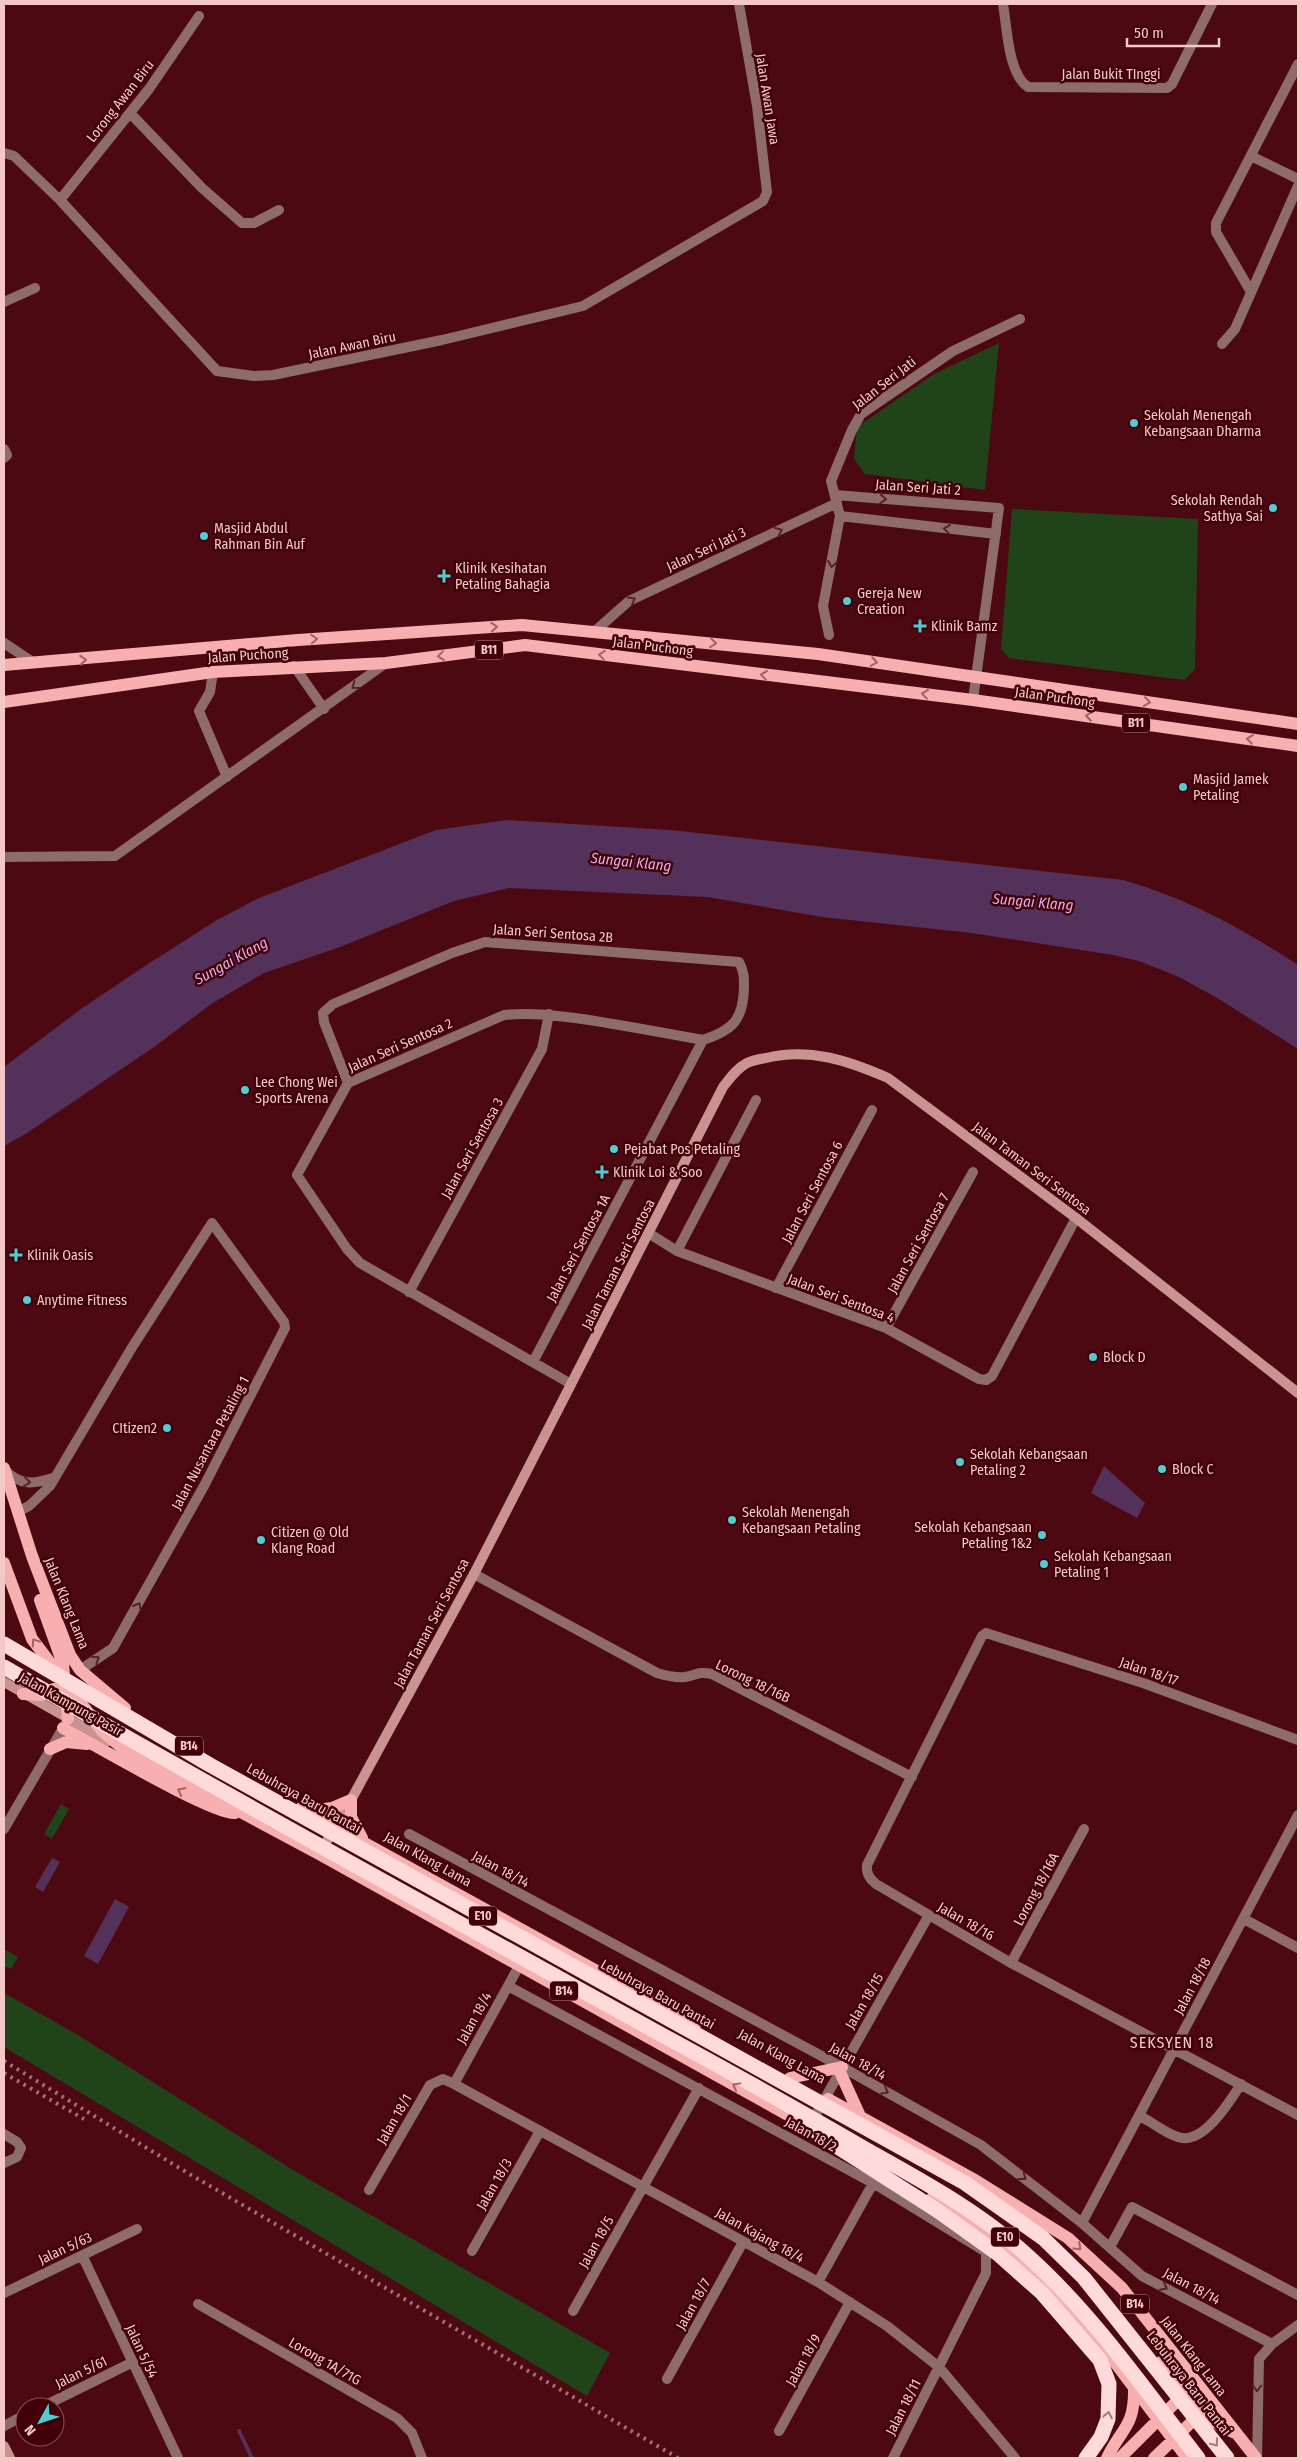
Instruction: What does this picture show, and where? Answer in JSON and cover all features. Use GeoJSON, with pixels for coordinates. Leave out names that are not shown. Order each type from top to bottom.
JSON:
{"type":"FeatureCollection","features":[{"type":"Feature","properties":{"kind":"highway","name":"Lebuhraya Baru Pantai"},"geometry":{"type":"LineString","coordinates":[[4,1644],[210,1765],[965,2183],[1043,2238],[1084,2278],[1227,2458]]}},
{"type":"Feature","properties":{"kind":"highway","name":"E10"},"geometry":{"type":"LineString","coordinates":[[4,1667],[198,1779],[754,2085],[945,2194],[996,2229],[1030,2257],[1068,2296],[1113,2348],[1198,2458]]}},
{"type":"Feature","properties":{"kind":"highway"},"geometry":{"type":"LineString","coordinates":[[754,2085],[833,2144],[938,2211],[998,2254],[1042,2293],[1079,2334],[1100,2360],[1110,2384],[1108,2419],[1101,2438],[1086,2458]]}},
{"type":"Feature","properties":{"kind":"main road","name":"Jalan Puchong"},"geometry":{"type":"LineString","coordinates":[[5,665],[298,640],[522,625],[808,653],[1298,724]]}},
{"type":"Feature","properties":{"kind":"main road","name":"Jalan Puchong"},"geometry":{"type":"LineString","coordinates":[[4,702],[212,672],[386,662],[525,646],[973,700],[1298,746]]}},
{"type":"Feature","properties":{"kind":"main road","name":"Jalan Taman Seri Sentosa"},"geometry":{"type":"LineString","coordinates":[[319,1854],[352,1800],[474,1574],[650,1234],[723,1087],[748,1062],[776,1055],[822,1055],[856,1064],[888,1078],[1076,1218],[1298,1393]]}},
{"type":"Feature","properties":{"kind":"main road","name":"Jalan Klang Lama"},"geometry":{"type":"LineString","coordinates":[[4,1469],[32,1556],[70,1655],[80,1670],[112,1700],[149,1724],[336,1825],[860,2116],[1009,2200],[1068,2238],[1122,2288],[1257,2458]]}},
{"type":"Feature","properties":{"kind":"main road"},"geometry":{"type":"LineString","coordinates":[[4,1469],[12,1515],[63,1664],[65,1724],[97,1746],[201,1802],[228,1814],[242,1812]]}},
{"type":"Feature","properties":{"kind":"main road","name":"B14"},"geometry":{"type":"LineString","coordinates":[[4,1564],[32,1638],[102,1730],[125,1750],[319,1854],[882,2167],[948,2208],[1034,2271],[1113,2360],[1187,2458]]}},
{"type":"Feature","properties":{"kind":"main road","name":"Jalan Kampung Pasir"},"geometry":{"type":"LineString","coordinates":[[4,1682],[65,1724],[125,1750]]}},
{"type":"Feature","properties":{"kind":"main road"},"geometry":{"type":"LineString","coordinates":[[23,1694],[41,1695],[64,1682]]}},
{"type":"Feature","properties":{"kind":"main road"},"geometry":{"type":"LineString","coordinates":[[50,1749],[66,1742],[97,1746]]}},
{"type":"Feature","properties":{"kind":"main road"},"geometry":{"type":"LineString","coordinates":[[307,1811],[332,1808],[352,1800],[351,1817],[363,1840]]}},
{"type":"Feature","properties":{"kind":"main road"},"geometry":{"type":"LineString","coordinates":[[790,2078],[841,2070],[860,2116]]}},
{"type":"Feature","properties":{"kind":"main road"},"geometry":{"type":"LineString","coordinates":[[1009,2200],[1088,2272],[1201,2413],[1215,2424],[1237,2434]]}},
{"type":"Feature","properties":{"kind":"main road"},"geometry":{"type":"LineString","coordinates":[[1107,2458],[1127,2428],[1133,2413],[1134,2387]]}},
{"type":"Feature","properties":{"kind":"main road"},"geometry":{"type":"LineString","coordinates":[[1120,2458],[1185,2393]]}},
{"type":"Feature","properties":{"kind":"main road"},"geometry":{"type":"LineString","coordinates":[[1154,2458],[1201,2413]]}},
{"type":"Feature","properties":{"kind":"main road"},"geometry":{"type":"LineString","coordinates":[[4,2446],[10,2458]]}},
{"type":"Feature","properties":{"kind":"street","name":"Jalan Awan Jawa"},"geometry":{"type":"LineString","coordinates":[[739,4],[757,106],[767,192],[766,198]]}},
{"type":"Feature","properties":{"kind":"street","name":"Jalan Bukit TInggi"},"geometry":{"type":"LineString","coordinates":[[1003,4],[1014,70],[1022,83],[1037,88],[1167,88],[1172,84],[1212,4]]}},
{"type":"Feature","properties":{"kind":"street","name":"Lorong Awan Biru"},"geometry":{"type":"LineString","coordinates":[[60,200],[130,114],[199,16]]}},
{"type":"Feature","properties":{"kind":"street"},"geometry":{"type":"LineString","coordinates":[[1251,292],[1216,232],[1216,223],[1298,65]]}},
{"type":"Feature","properties":{"kind":"street"},"geometry":{"type":"LineString","coordinates":[[130,114],[202,188],[242,223],[254,223],[279,210]]}},
{"type":"Feature","properties":{"kind":"street","name":"Jalan Awan Biru"},"geometry":{"type":"LineString","coordinates":[[4,153],[14,156],[60,200],[217,370],[254,376],[273,375],[442,340],[581,307],[766,198]]}},
{"type":"Feature","properties":{"kind":"street"},"geometry":{"type":"LineString","coordinates":[[1251,156],[1298,179]]}},
{"type":"Feature","properties":{"kind":"street"},"geometry":{"type":"LineString","coordinates":[[1222,344],[1235,329],[1298,186]]}},
{"type":"Feature","properties":{"kind":"street"},"geometry":{"type":"LineString","coordinates":[[4,302],[35,288]]}},
{"type":"Feature","properties":{"kind":"street","name":"Jalan Seri Jati"},"geometry":{"type":"LineString","coordinates":[[829,636],[823,606],[840,516],[831,481],[852,430],[861,414],[953,351],[1020,319]]}},
{"type":"Feature","properties":{"kind":"street"},"geometry":{"type":"LineString","coordinates":[[4,448],[7,455],[4,458]]}},
{"type":"Feature","properties":{"kind":"street","name":"Jalan Seri Jati 2"},"geometry":{"type":"LineString","coordinates":[[836,499],[999,508],[996,534]]}},
{"type":"Feature","properties":{"kind":"street","name":"Jalan Seri Jati 3"},"geometry":{"type":"LineString","coordinates":[[594,631],[628,601],[836,499]]}},
{"type":"Feature","properties":{"kind":"street"},"geometry":{"type":"LineString","coordinates":[[840,516],[996,534],[978,678],[973,700]]}},
{"type":"Feature","properties":{"kind":"street"},"geometry":{"type":"LineString","coordinates":[[4,643],[34,663]]}},
{"type":"Feature","properties":{"kind":"street"},"geometry":{"type":"LineString","coordinates":[[4,857],[115,856],[324,709],[386,662]]}},
{"type":"Feature","properties":{"kind":"street"},"geometry":{"type":"LineString","coordinates":[[294,666],[324,709]]}},
{"type":"Feature","properties":{"kind":"street"},"geometry":{"type":"LineString","coordinates":[[212,672],[210,692],[199,711],[227,777]]}},
{"type":"Feature","properties":{"kind":"street","name":"Jalan Seri Sentosa 2B"},"geometry":{"type":"LineString","coordinates":[[348,1083],[324,1022],[323,1013],[333,1004],[452,953],[485,942],[739,962],[744,970],[743,1003],[737,1021],[724,1033],[703,1040]]}},
{"type":"Feature","properties":{"kind":"street","name":"Jalan Seri Sentosa 2"},"geometry":{"type":"LineString","coordinates":[[571,1384],[360,1263],[347,1249],[297,1175],[348,1083],[504,1014],[528,1012],[548,1014],[703,1040]]}},
{"type":"Feature","properties":{"kind":"street","name":"Jalan Seri Sentosa 3"},"geometry":{"type":"LineString","coordinates":[[410,1292],[542,1049],[548,1014]]}},
{"type":"Feature","properties":{"kind":"street","name":"Jalan Seri Sentosa 1A"},"geometry":{"type":"LineString","coordinates":[[533,1362],[703,1040]]}},
{"type":"Feature","properties":{"kind":"street"},"geometry":{"type":"LineString","coordinates":[[677,1250],[756,1100]]}},
{"type":"Feature","properties":{"kind":"street","name":"Jalan Seri Sentosa 6"},"geometry":{"type":"LineString","coordinates":[[776,1288],[872,1110]]}},
{"type":"Feature","properties":{"kind":"street","name":"Jalan Seri Sentosa 7"},"geometry":{"type":"LineString","coordinates":[[886,1328],[973,1172]]}},
{"type":"Feature","properties":{"kind":"street","name":"Jalan Seri Sentosa 4"},"geometry":{"type":"LineString","coordinates":[[650,1234],[677,1250],[886,1328],[979,1379],[986,1380],[992,1376],[1076,1218]]}},
{"type":"Feature","properties":{"kind":"street","name":"Jalan Nusantara Petaling 1"},"geometry":{"type":"LineString","coordinates":[[53,1478],[212,1222],[284,1322],[285,1328],[204,1486],[113,1648],[80,1670]]}},
{"type":"Feature","properties":{"kind":"street"},"geometry":{"type":"LineString","coordinates":[[4,1469],[12,1478],[23,1483],[53,1478]]}},
{"type":"Feature","properties":{"kind":"street"},"geometry":{"type":"LineString","coordinates":[[17,1512],[40,1496],[53,1478]]}},
{"type":"Feature","properties":{"kind":"street","name":"Lorong 18/16B"},"geometry":{"type":"LineString","coordinates":[[474,1574],[657,1673],[673,1677],[687,1676],[698,1671],[712,1674],[912,1777]]}},
{"type":"Feature","properties":{"kind":"street","name":"Jalan 18/16"},"geometry":{"type":"LineString","coordinates":[[990,1633],[982,1636],[866,1870],[870,1879],[1011,1963],[1298,2115]]}},
{"type":"Feature","properties":{"kind":"street","name":"Jalan 18/17"},"geometry":{"type":"LineString","coordinates":[[990,1633],[1143,1683],[1298,1740]]}},
{"type":"Feature","properties":{"kind":"street"},"geometry":{"type":"LineString","coordinates":[[4,1829],[65,1724]]}},
{"type":"Feature","properties":{"kind":"street","name":"Jalan 18/18"},"geometry":{"type":"LineString","coordinates":[[1082,2223],[1298,1815]]}},
{"type":"Feature","properties":{"kind":"street","name":"Lorong 18/16A"},"geometry":{"type":"LineString","coordinates":[[1011,1963],[1084,1829]]}},
{"type":"Feature","properties":{"kind":"street","name":"Jalan 18/14"},"geometry":{"type":"LineString","coordinates":[[409,1834],[981,2145],[1082,2223],[1142,2276],[1272,2344]]}},
{"type":"Feature","properties":{"kind":"street","name":"Jalan 18/15"},"geometry":{"type":"LineString","coordinates":[[809,2127],[928,1915]]}},
{"type":"Feature","properties":{"kind":"street"},"geometry":{"type":"LineString","coordinates":[[1244,1918],[1298,1948]]}},
{"type":"Feature","properties":{"kind":"street","name":"Jalan 18/4"},"geometry":{"type":"LineString","coordinates":[[454,2084],[519,1966]]}},
{"type":"Feature","properties":{"kind":"street","name":"Jalan 18/2"},"geometry":{"type":"LineString","coordinates":[[508,1986],[873,2183],[986,2252],[986,2274],[939,2368]]}},
{"type":"Feature","properties":{"kind":"street","name":"Jalan 18/1"},"geometry":{"type":"LineString","coordinates":[[369,2190],[430,2085],[443,2080],[454,2084]]}},
{"type":"Feature","properties":{"kind":"street","name":"Jalan Kajang 18/4"},"geometry":{"type":"LineString","coordinates":[[454,2084],[818,2282],[850,2302],[909,2342],[939,2368],[1015,2458]]}},
{"type":"Feature","properties":{"kind":"street"},"geometry":{"type":"LineString","coordinates":[[1140,2116],[1179,2138],[1194,2136],[1205,2129],[1223,2111],[1241,2084]]}},
{"type":"Feature","properties":{"kind":"street","name":"Jalan 18/5"},"geometry":{"type":"LineString","coordinates":[[573,2310],[699,2088]]}},
{"type":"Feature","properties":{"kind":"street","name":"Jalan 18/3"},"geometry":{"type":"LineString","coordinates":[[472,2251],[540,2131]]}},
{"type":"Feature","properties":{"kind":"street"},"geometry":{"type":"LineString","coordinates":[[4,2134],[15,2140],[21,2148],[17,2157],[4,2163]]}},
{"type":"Feature","properties":{"kind":"street"},"geometry":{"type":"LineString","coordinates":[[818,2282],[882,2167]]}},
{"type":"Feature","properties":{"kind":"street"},"geometry":{"type":"LineString","coordinates":[[1110,2247],[1132,2208],[1298,2295]]}},
{"type":"Feature","properties":{"kind":"street","name":"Jalan 5/63"},"geometry":{"type":"LineString","coordinates":[[4,2293],[137,2229]]}},
{"type":"Feature","properties":{"kind":"street","name":"Jalan 18/7"},"geometry":{"type":"LineString","coordinates":[[667,2379],[743,2242]]}},
{"type":"Feature","properties":{"kind":"street","name":"Jalan 5/54"},"geometry":{"type":"LineString","coordinates":[[82,2255],[178,2458]]}},
{"type":"Feature","properties":{"kind":"street","name":"Jalan 18/9"},"geometry":{"type":"LineString","coordinates":[[779,2431],[850,2302]]}},
{"type":"Feature","properties":{"kind":"street","name":"Lorong 1A/71G"},"geometry":{"type":"LineString","coordinates":[[198,2304],[397,2418],[412,2433],[422,2458]]}},
{"type":"Feature","properties":{"kind":"street"},"geometry":{"type":"LineString","coordinates":[[1257,2458],[1259,2359],[1272,2344],[1298,2325]]}},
{"type":"Feature","properties":{"kind":"street","name":"Jalan 5/61"},"geometry":{"type":"LineString","coordinates":[[62,2397],[133,2362]]}},
{"type":"Feature","properties":{"kind":"street","name":"Jalan 18/11"},"geometry":{"type":"LineString","coordinates":[[893,2458],[939,2368]]}},
{"type":"Feature","properties":{"kind":"green space"},"geometry":{"type":"Polygon","coordinates":[[[999,343],[985,490],[865,474],[854,459],[857,427],[934,374],[999,343]]]}},
{"type":"Feature","properties":{"kind":"green space"},"geometry":{"type":"Polygon","coordinates":[[[1012,509],[1198,519],[1195,669],[1185,680],[1009,658],[1001,649],[1012,509]]]}},
{"type":"Feature","properties":{"kind":"green space"},"geometry":{"type":"Polygon","coordinates":[[[61,1804],[69,1809],[52,1839],[44,1834],[61,1804]]]}},
{"type":"Feature","properties":{"kind":"green space"},"geometry":{"type":"Polygon","coordinates":[[[4,1949],[18,1957],[11,1969],[4,1966],[4,1949]]]}},
{"type":"Feature","properties":{"kind":"green space"},"geometry":{"type":"Polygon","coordinates":[[[4,1993],[78,2035],[293,2170],[610,2353],[587,2396],[4,2047],[4,1993]]]}},
{"type":"Feature","properties":{"kind":"water","name":"Sungai Klang"},"geometry":{"type":"Polygon","coordinates":[[[507,820],[671,830],[1123,880],[1171,896],[1214,916],[1255,938],[1298,965],[1298,1049],[1219,999],[1179,977],[1139,961],[1113,955],[972,933],[822,917],[708,897],[509,888],[454,901],[340,947],[264,973],[211,1004],[154,1047],[27,1133],[4,1146],[4,1067],[81,1009],[145,966],[217,920],[259,898],[436,830],[507,820]]]}},
{"type":"Feature","properties":{"kind":"water"},"geometry":{"type":"Polygon","coordinates":[[[1104,1466],[1145,1503],[1137,1518],[1091,1493],[1104,1466]]]}},
{"type":"Feature","properties":{"kind":"water"},"geometry":{"type":"Polygon","coordinates":[[[52,1858],[60,1862],[43,1892],[35,1887],[52,1858]]]}},
{"type":"Feature","properties":{"kind":"water"},"geometry":{"type":"Polygon","coordinates":[[[115,1899],[129,1907],[98,1964],[84,1956],[115,1899]]]}},
{"type":"Feature","properties":{"kind":"waterway"},"geometry":{"type":"LineString","coordinates":[[239,2431],[252,2458]]}},
{"type":"Feature","properties":{"kind":"railway"},"geometry":{"type":"LineString","coordinates":[[4,2061],[191,2175],[678,2458]]}},
{"type":"Feature","properties":{"kind":"railway"},"geometry":{"type":"LineString","coordinates":[[4,2073],[84,2119]]}},
{"type":"Feature","properties":{"kind":"place","name":"Sekolah Menengah Kebangsaan Dharma"},"geometry":{"type":"Point","coordinates":[1134,423]}},
{"type":"Feature","properties":{"kind":"place","name":"Sekolah Rendah Sathya Sai"},"geometry":{"type":"Point","coordinates":[1273,508]}},
{"type":"Feature","properties":{"kind":"place","name":"Masjid Abdul Rahman Bin Auf"},"geometry":{"type":"Point","coordinates":[204,536]}},
{"type":"Feature","properties":{"kind":"place","name":"Klinik Kesihatan Petaling Bahagia"},"geometry":{"type":"Point","coordinates":[444,576]}},
{"type":"Feature","properties":{"kind":"place","name":"Gereja New Creation"},"geometry":{"type":"Point","coordinates":[847,601]}},
{"type":"Feature","properties":{"kind":"place","name":"Klinik Bamz"},"geometry":{"type":"Point","coordinates":[920,626]}},
{"type":"Feature","properties":{"kind":"place","name":"Masjid Jamek Petaling"},"geometry":{"type":"Point","coordinates":[1183,787]}},
{"type":"Feature","properties":{"kind":"place","name":"Lee Chong Wei Sports Arena"},"geometry":{"type":"Point","coordinates":[245,1090]}},
{"type":"Feature","properties":{"kind":"place","name":"Pejabat Pos Petaling"},"geometry":{"type":"Point","coordinates":[614,1149]}},
{"type":"Feature","properties":{"kind":"place","name":"Klinik Loi & Soo"},"geometry":{"type":"Point","coordinates":[602,1172]}},
{"type":"Feature","properties":{"kind":"place","name":"Klinik Oasis"},"geometry":{"type":"Point","coordinates":[16,1255]}},
{"type":"Feature","properties":{"kind":"place","name":"Anytime Fitness"},"geometry":{"type":"Point","coordinates":[27,1300]}},
{"type":"Feature","properties":{"kind":"place","name":"Block D"},"geometry":{"type":"Point","coordinates":[1093,1357]}},
{"type":"Feature","properties":{"kind":"place","name":"CItizen2"},"geometry":{"type":"Point","coordinates":[167,1428]}},
{"type":"Feature","properties":{"kind":"place","name":"Sekolah Kebangsaan Petaling 2"},"geometry":{"type":"Point","coordinates":[960,1462]}},
{"type":"Feature","properties":{"kind":"place","name":"Block C"},"geometry":{"type":"Point","coordinates":[1162,1469]}},
{"type":"Feature","properties":{"kind":"place","name":"Sekolah Menengah Kebangsaan Petaling"},"geometry":{"type":"Point","coordinates":[732,1520]}},
{"type":"Feature","properties":{"kind":"place","name":"Sekolah Kebangsaan Petaling 1&2"},"geometry":{"type":"Point","coordinates":[1042,1535]}},
{"type":"Feature","properties":{"kind":"place","name":"Citizen @ Old Klang Road"},"geometry":{"type":"Point","coordinates":[261,1540]}},
{"type":"Feature","properties":{"kind":"place","name":"Sekolah Kebangsaan Petaling 1"},"geometry":{"type":"Point","coordinates":[1044,1564]}},
{"type":"Feature","properties":{"kind":"district","name":"SEKSYEN 18"},"geometry":{"type":"Point","coordinates":[1172,2042]}}]}
